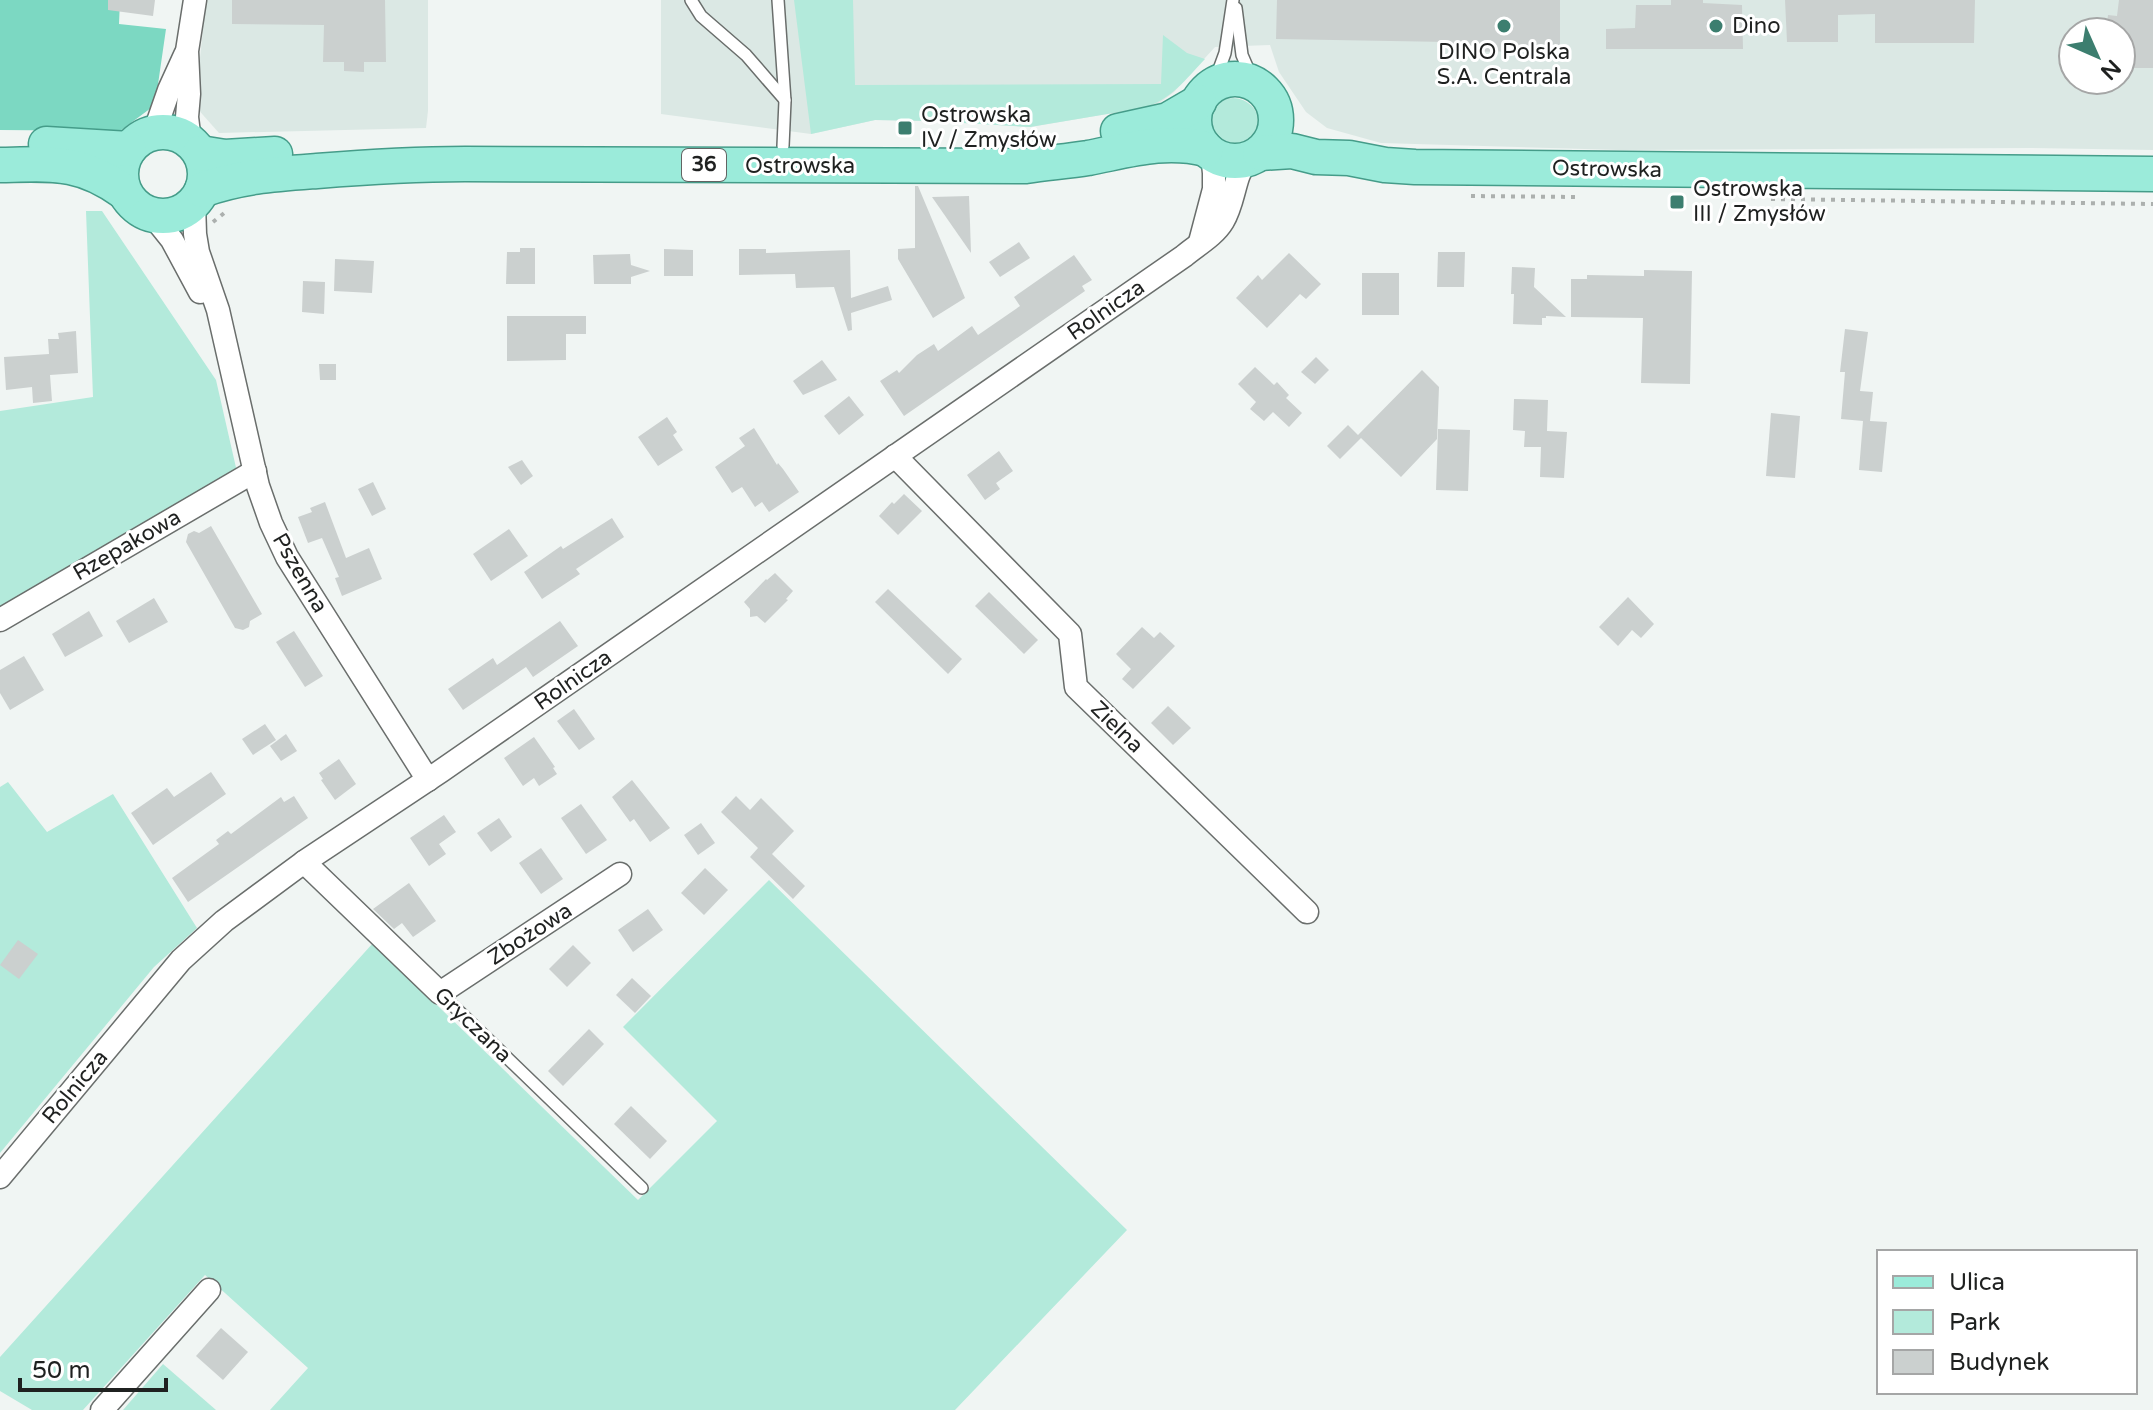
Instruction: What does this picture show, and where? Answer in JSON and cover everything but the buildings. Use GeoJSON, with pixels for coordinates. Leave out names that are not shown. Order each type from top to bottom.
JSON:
{"type":"FeatureCollection","features":[{"type":"Feature","properties":{"kind":"main road","name":"36"},"geometry":{"type":"LineString","coordinates":[[1206,94],[1234,79],[1249,81],[1271,100],[1276,114]]}},
{"type":"Feature","properties":{"kind":"main road","name":"Ostrowska"},"geometry":{"type":"LineString","coordinates":[[195,147],[225,157],[407,144],[996,148],[1050,144],[1168,120],[1206,94]]}},
{"type":"Feature","properties":{"kind":"main road"},"geometry":{"type":"LineString","coordinates":[[1206,94],[1194,123],[1198,137],[1209,152]]}},
{"type":"Feature","properties":{"kind":"main road","name":"Ostrowska"},"geometry":{"type":"LineString","coordinates":[[1276,114],[1328,141],[1349,158]]}},
{"type":"Feature","properties":{"kind":"main road"},"geometry":{"type":"LineString","coordinates":[[1254,156],[1273,136],[1276,114]]}},
{"type":"Feature","properties":{"kind":"main road","name":"36"},"geometry":{"type":"LineString","coordinates":[[0,143],[142,141],[177,134],[195,147]]}},
{"type":"Feature","properties":{"kind":"main road"},"geometry":{"type":"LineString","coordinates":[[124,192],[121,169],[142,141]]}},
{"type":"Feature","properties":{"kind":"main road","name":"Ostrowska"},"geometry":{"type":"LineString","coordinates":[[197,209],[226,181],[251,176],[394,165],[1026,166],[1153,145],[1185,144],[1209,152]]}},
{"type":"Feature","properties":{"kind":"main road"},"geometry":{"type":"LineString","coordinates":[[195,147],[205,175],[197,209]]}},
{"type":"Feature","properties":{"kind":"main road","name":"Ostrowska"},"geometry":{"type":"LineString","coordinates":[[1254,156],[1292,151],[1316,157],[1415,167],[2153,174]]}},
{"type":"Feature","properties":{"kind":"main road","name":"36"},"geometry":{"type":"LineString","coordinates":[[1209,152],[1232,161],[1254,156]]}},
{"type":"Feature","properties":{"kind":"main road"},"geometry":{"type":"LineString","coordinates":[[0,165],[52,164],[82,168],[104,178],[124,192],[133,204],[152,215]]}},
{"type":"Feature","properties":{"kind":"main road","name":"36"},"geometry":{"type":"LineString","coordinates":[[152,215],[175,215],[197,209]]}},
{"type":"Feature","properties":{"kind":"street"},"geometry":{"type":"LineString","coordinates":[[195,0],[187,51],[187,117],[195,147]]}},
{"type":"Feature","properties":{"kind":"street"},"geometry":{"type":"LineString","coordinates":[[142,141],[187,51]]}},
{"type":"Feature","properties":{"kind":"street"},"geometry":{"type":"LineString","coordinates":[[1200,242],[1214,189],[1209,152]]}},
{"type":"Feature","properties":{"kind":"street","name":"Rolnicza"},"geometry":{"type":"LineString","coordinates":[[0,1177],[181,960],[224,921],[304,862],[428,780],[1184,256],[1223,223],[1238,177],[1254,156]]}},
{"type":"Feature","properties":{"kind":"street","name":"Pszenna"},"geometry":{"type":"LineString","coordinates":[[197,209],[198,252],[218,310],[255,471],[271,523],[287,557],[428,780]]}},
{"type":"Feature","properties":{"kind":"street","name":"Pszenna"},"geometry":{"type":"LineString","coordinates":[[152,215],[172,240],[226,343]]}},
{"type":"Feature","properties":{"kind":"street","name":"Zielna"},"geometry":{"type":"LineString","coordinates":[[895,456],[1070,634],[1076,687],[1307,912]]}},
{"type":"Feature","properties":{"kind":"street","name":"Rzepakowa"},"geometry":{"type":"LineString","coordinates":[[0,620],[255,471]]}},
{"type":"Feature","properties":{"kind":"street","name":"Gryczana"},"geometry":{"type":"LineString","coordinates":[[304,862],[440,993]]}},
{"type":"Feature","properties":{"kind":"street","name":"Zbożowa"},"geometry":{"type":"LineString","coordinates":[[440,993],[620,874]]}},
{"type":"Feature","properties":{"kind":"street"},"geometry":{"type":"LineString","coordinates":[[102,1410],[209,1290]]}},
{"type":"Feature","properties":{"kind":"lane"},"geometry":{"type":"LineString","coordinates":[[691,0],[701,16],[746,55],[785,101]]}},
{"type":"Feature","properties":{"kind":"lane"},"geometry":{"type":"LineString","coordinates":[[778,0],[785,101],[783,146]]}},
{"type":"Feature","properties":{"kind":"lane"},"geometry":{"type":"LineString","coordinates":[[1234,0],[1242,55],[1255,85]]}},
{"type":"Feature","properties":{"kind":"lane"},"geometry":{"type":"LineString","coordinates":[[1206,94],[1225,53],[1234,0]]}},
{"type":"Feature","properties":{"kind":"lane","name":"Gryczana"},"geometry":{"type":"LineString","coordinates":[[440,993],[642,1188]]}},
{"type":"Feature","properties":{"kind":"path"},"geometry":{"type":"LineString","coordinates":[[1470,196],[1583,197]]}},
{"type":"Feature","properties":{"kind":"path"},"geometry":{"type":"LineString","coordinates":[[1770,199],[2153,204]]}},
{"type":"Feature","properties":{"kind":"path"},"geometry":{"type":"LineString","coordinates":[[197,209],[202,232],[232,206]]}},
{"type":"Feature","properties":{"kind":"shaded area"},"geometry":{"type":"Polygon","coordinates":[[[206,0],[428,0],[426,128],[219,133],[195,106],[206,0]]]}},
{"type":"Feature","properties":{"kind":"shaded area"},"geometry":{"type":"Polygon","coordinates":[[[661,0],[2153,0],[2153,150],[1619,150],[1381,143],[1327,128],[1306,112],[1279,72],[1270,45],[1215,47],[1174,92],[1158,104],[1143,108],[1030,127],[875,120],[811,134],[661,114],[661,0]]]}},
{"type":"Feature","properties":{"kind":"green space"},"geometry":{"type":"Polygon","coordinates":[[[0,0],[120,0],[119,24],[166,29],[155,105],[120,131],[0,130],[0,0]]]}},
{"type":"Feature","properties":{"kind":"green space"},"geometry":{"type":"Polygon","coordinates":[[[794,0],[853,0],[855,85],[1161,84],[1163,35],[1187,53],[1205,59],[1170,94],[1143,108],[1030,127],[875,120],[811,134],[794,0]]]}},
{"type":"Feature","properties":{"kind":"green space"},"geometry":{"type":"Polygon","coordinates":[[[1233,98],[1251,106],[1259,124],[1251,142],[1233,150],[1215,142],[1207,124],[1215,106],[1233,98]]]}},
{"type":"Feature","properties":{"kind":"green space"},"geometry":{"type":"Polygon","coordinates":[[[86,211],[102,211],[216,380],[237,472],[0,609],[0,411],[93,397],[86,211]]]}},
{"type":"Feature","properties":{"kind":"green space"},"geometry":{"type":"Polygon","coordinates":[[[8,782],[47,832],[113,794],[197,928],[154,967],[0,1153],[0,787],[8,782]]]}},
{"type":"Feature","properties":{"kind":"green space"},"geometry":{"type":"Polygon","coordinates":[[[769,880],[1127,1230],[955,1410],[270,1410],[308,1368],[205,1275],[83,1410],[32,1410],[0,1391],[0,1357],[373,943],[638,1200],[717,1121],[623,1027],[769,880]]]}},
{"type":"Feature","properties":{"kind":"green space"},"geometry":{"type":"Polygon","coordinates":[[[163,1364],[216,1410],[123,1410],[163,1364]]]}},
{"type":"Feature","properties":{"kind":"place","name":"DINO Polska S.A. Centrala"},"geometry":{"type":"Point","coordinates":[1504,26]}},
{"type":"Feature","properties":{"kind":"place","name":"Dino"},"geometry":{"type":"Point","coordinates":[1716,26]}},
{"type":"Feature","properties":{"kind":"place","name":"Ostrowska IV / Zmysłów"},"geometry":{"type":"Point","coordinates":[905,128]}},
{"type":"Feature","properties":{"kind":"place","name":"Ostrowska III / Zmysłów"},"geometry":{"type":"Point","coordinates":[1677,202]}}]}
